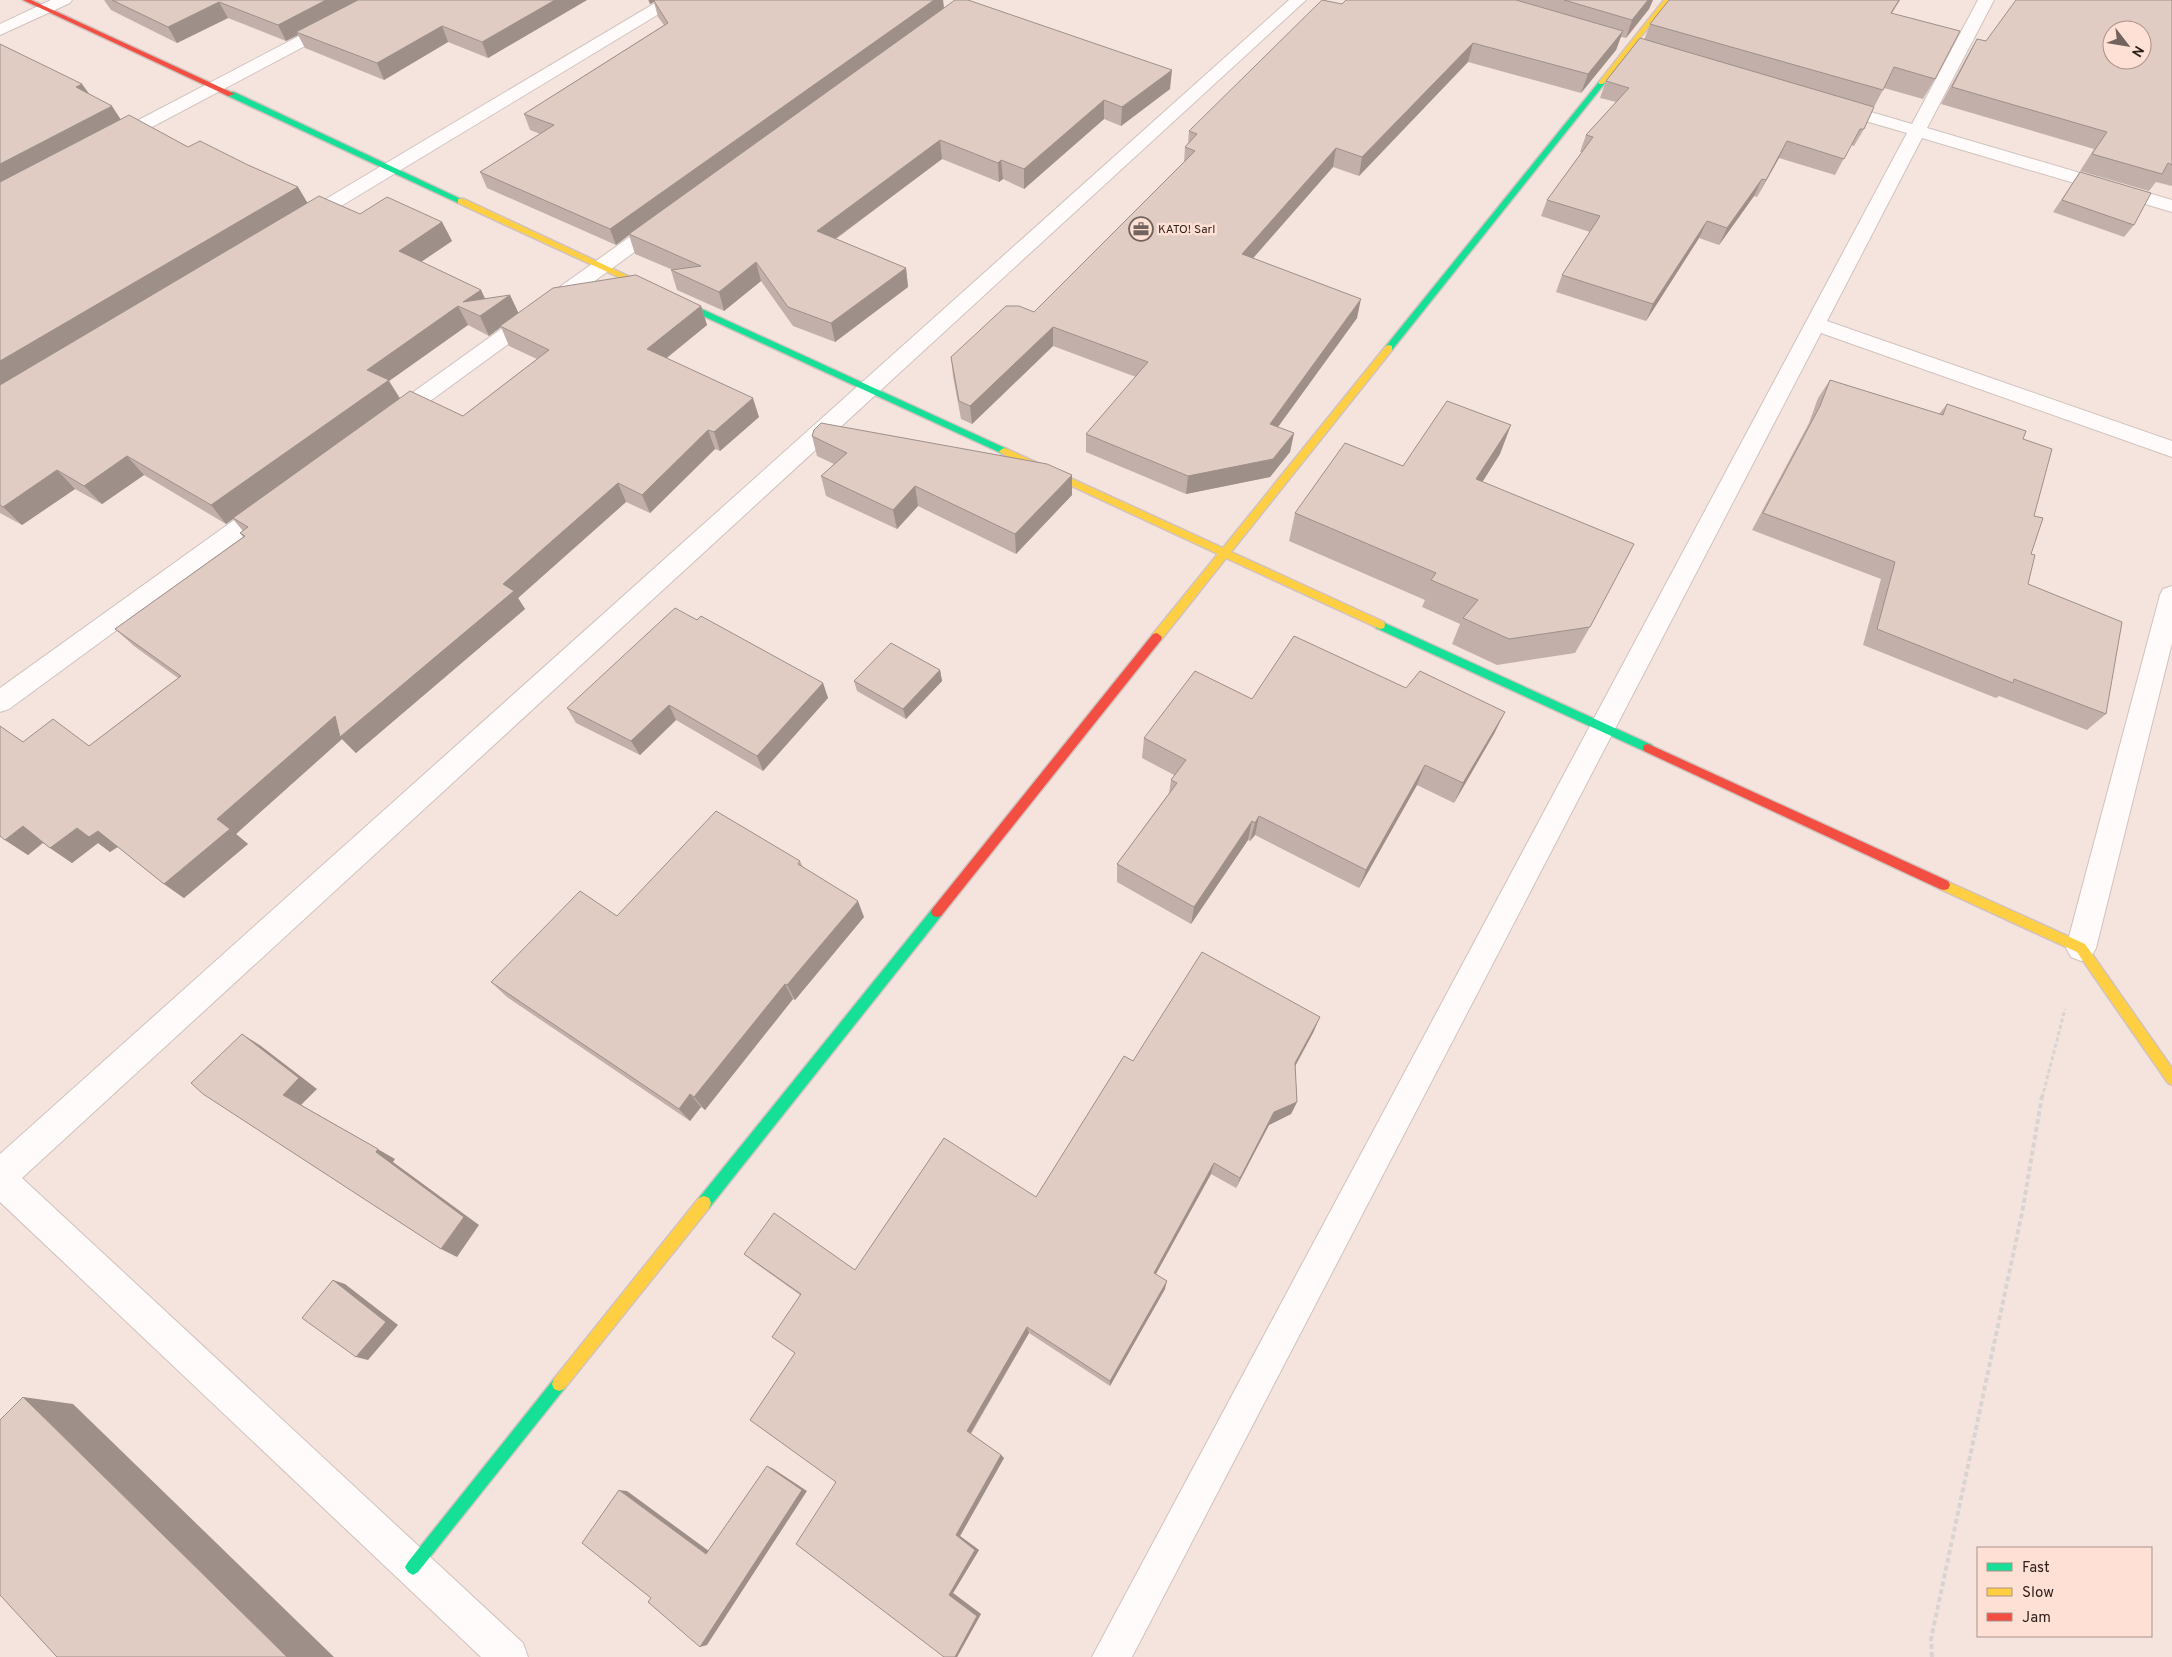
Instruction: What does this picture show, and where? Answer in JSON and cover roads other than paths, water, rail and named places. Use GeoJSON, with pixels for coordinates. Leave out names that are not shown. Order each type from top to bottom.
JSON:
{"type":"FeatureCollection","features":[{"type":"Feature","properties":{"kind":"street"},"geometry":{"type":"LineString","coordinates":[[26,0],[2081,948],[2172,1079]]}},
{"type":"Feature","properties":{"kind":"street"},"geometry":{"type":"LineString","coordinates":[[0,30],[64,0]]}},
{"type":"Feature","properties":{"kind":"street"},"geometry":{"type":"LineString","coordinates":[[94,150],[380,0]]}},
{"type":"Feature","properties":{"kind":"street"},"geometry":{"type":"LineString","coordinates":[[288,230],[671,0]]}},
{"type":"Feature","properties":{"kind":"street"},"geometry":{"type":"LineString","coordinates":[[0,1176],[1298,0]]}},
{"type":"Feature","properties":{"kind":"street"},"geometry":{"type":"LineString","coordinates":[[413,1567],[1667,0]]}},
{"type":"Feature","properties":{"kind":"street"},"geometry":{"type":"LineString","coordinates":[[1112,1657],[1986,0]]}},
{"type":"Feature","properties":{"kind":"street"},"geometry":{"type":"LineString","coordinates":[[1611,41],[1649,52]]}},
{"type":"Feature","properties":{"kind":"street"},"geometry":{"type":"LineString","coordinates":[[1821,103],[2172,206]]}},
{"type":"Feature","properties":{"kind":"street"},"geometry":{"type":"LineString","coordinates":[[377,429],[682,208]]}},
{"type":"Feature","properties":{"kind":"street"},"geometry":{"type":"LineString","coordinates":[[1815,324],[2172,449]]}},
{"type":"Feature","properties":{"kind":"street"},"geometry":{"type":"LineString","coordinates":[[0,702],[289,492]]}},
{"type":"Feature","properties":{"kind":"street"},"geometry":{"type":"LineString","coordinates":[[2081,948],[2163,672],[2172,595]]}},
{"type":"Feature","properties":{"kind":"street"},"geometry":{"type":"LineString","coordinates":[[0,1180],[509,1657]]}},
{"type":"Feature","properties":{"kind":"place","name":"KATO! Sarl"},"geometry":{"type":"Point","coordinates":[1141,229]}}]}
